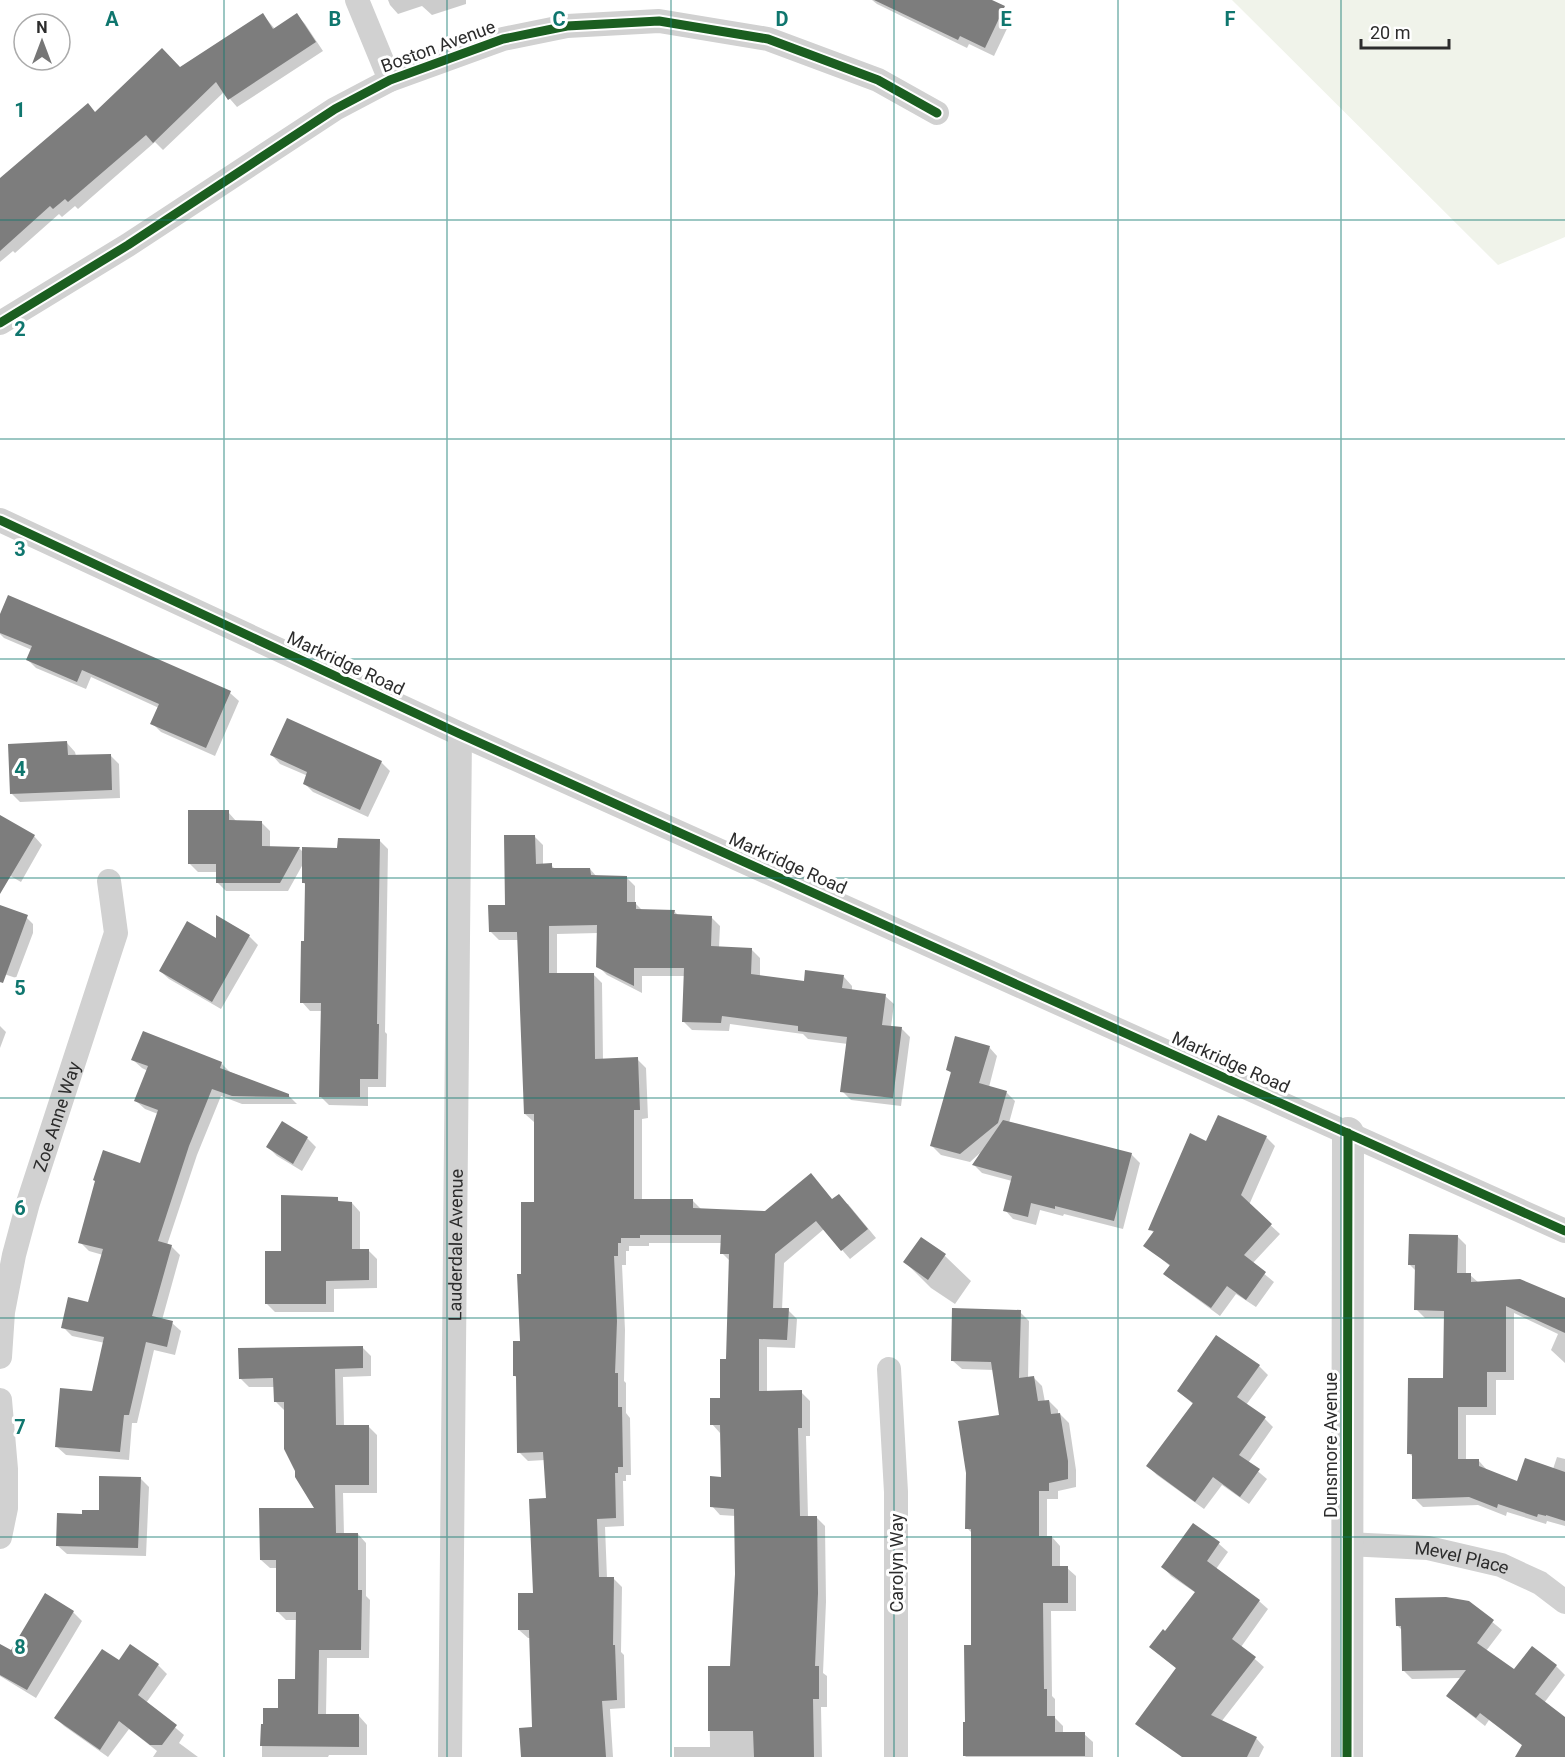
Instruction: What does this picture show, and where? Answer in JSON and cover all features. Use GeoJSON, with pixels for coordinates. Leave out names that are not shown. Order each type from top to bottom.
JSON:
{"type":"FeatureCollection","features":[{"type":"Feature","properties":{"kind":"street"},"geometry":{"type":"LineString","coordinates":[[357,0],[390,80]]}},
{"type":"Feature","properties":{"kind":"street","name":"Boston Avenue"},"geometry":{"type":"LineString","coordinates":[[0,323],[128,244],[334,109],[390,80],[503,39],[567,26],[659,21],[768,39],[878,80],[938,113]]}},
{"type":"Feature","properties":{"kind":"street","name":"Markridge Road"},"geometry":{"type":"LineString","coordinates":[[0,520],[460,734],[1565,1231]]}},
{"type":"Feature","properties":{"kind":"street","name":"Lauderdale Avenue"},"geometry":{"type":"LineString","coordinates":[[450,1757],[460,734]]}},
{"type":"Feature","properties":{"kind":"street","name":"Zoe Anne Way"},"geometry":{"type":"LineString","coordinates":[[0,1357],[3,1312],[28,1203],[116,933],[109,881]]}},
{"type":"Feature","properties":{"kind":"street","name":"Dunsmore Avenue"},"geometry":{"type":"LineString","coordinates":[[1347,1757],[1348,1133]]}},
{"type":"Feature","properties":{"kind":"street","name":"Carolyn Way"},"geometry":{"type":"LineString","coordinates":[[889,1369],[896,1492],[896,1757]]}},
{"type":"Feature","properties":{"kind":"street"},"geometry":{"type":"LineString","coordinates":[[0,1400],[6,1469],[6,1508],[0,1537]]}},
{"type":"Feature","properties":{"kind":"street","name":"Mevel Place"},"geometry":{"type":"LineString","coordinates":[[1347,1544],[1428,1548],[1501,1565],[1540,1583],[1565,1602]]}},
{"type":"Feature","properties":{"kind":"shaded area"},"geometry":{"type":"Polygon","coordinates":[[[1232,0],[1565,0],[1565,237],[1498,265],[1232,0]]]}},
{"type":"Feature","properties":{"kind":"building"},"geometry":{"type":"Polygon","coordinates":[[[874,0],[992,0],[1005,6],[985,48],[960,36],[958,40],[874,0]]]}},
{"type":"Feature","properties":{"kind":"building"},"geometry":{"type":"Polygon","coordinates":[[[263,13],[273,29],[297,13],[316,42],[228,100],[216,82],[153,143],[146,135],[68,202],[65,199],[53,209],[50,206],[0,251],[0,178],[88,103],[95,112],[162,48],[180,67],[263,13]]]}},
{"type":"Feature","properties":{"kind":"building"},"geometry":{"type":"Polygon","coordinates":[[[8,595],[231,691],[206,748],[150,724],[159,704],[82,670],[77,682],[26,660],[32,646],[0,633],[0,614],[8,595]]]}},
{"type":"Feature","properties":{"kind":"building"},"geometry":{"type":"Polygon","coordinates":[[[287,718],[382,761],[360,810],[303,784],[307,772],[270,755],[287,718]]]}},
{"type":"Feature","properties":{"kind":"building"},"geometry":{"type":"Polygon","coordinates":[[[67,741],[68,755],[111,754],[112,790],[10,794],[8,744],[67,741]]]}},
{"type":"Feature","properties":{"kind":"building"},"geometry":{"type":"Polygon","coordinates":[[[188,810],[229,810],[229,820],[262,821],[262,846],[300,847],[280,883],[216,883],[216,864],[188,864],[188,810]]]}},
{"type":"Feature","properties":{"kind":"building"},"geometry":{"type":"Polygon","coordinates":[[[0,815],[35,835],[0,894],[0,815]]]}},
{"type":"Feature","properties":{"kind":"building"},"geometry":{"type":"Polygon","coordinates":[[[504,835],[535,835],[536,864],[552,863],[552,868],[590,868],[591,875],[627,876],[627,902],[636,902],[636,909],[675,910],[674,914],[712,916],[711,946],[752,948],[751,974],[804,981],[805,970],[844,975],[842,988],[886,994],[882,1025],[902,1027],[893,1098],[840,1092],[847,1037],[798,1031],[798,1026],[722,1016],[721,1023],[682,1022],[684,968],[634,968],[634,986],[596,967],[597,925],[549,926],[549,973],[594,973],[595,1059],[638,1057],[640,1110],[634,1110],[634,1199],[693,1199],[693,1208],[765,1211],[811,1173],[832,1199],[839,1194],[868,1229],[841,1251],[816,1221],[775,1254],[773,1308],[789,1308],[787,1340],[759,1339],[759,1391],[802,1390],[802,1428],[798,1428],[800,1516],[817,1516],[818,1593],[815,1666],[819,1666],[819,1699],[813,1699],[814,1757],[754,1757],[753,1731],[708,1731],[708,1666],[730,1666],[735,1574],[734,1509],[710,1507],[710,1476],[721,1477],[720,1425],[710,1425],[710,1398],[720,1398],[720,1359],[726,1359],[729,1254],[720,1254],[721,1235],[640,1235],[640,1238],[621,1238],[621,1243],[618,1243],[618,1256],[614,1256],[617,1321],[615,1373],[618,1373],[618,1407],[622,1407],[623,1467],[618,1467],[618,1473],[615,1473],[616,1518],[597,1519],[599,1577],[614,1577],[613,1645],[615,1645],[617,1700],[602,1701],[606,1757],[521,1757],[519,1728],[532,1727],[529,1630],[518,1630],[518,1593],[533,1593],[529,1499],[546,1498],[543,1452],[517,1453],[513,1341],[520,1341],[517,1274],[521,1274],[521,1202],[534,1202],[534,1114],[524,1114],[517,932],[489,932],[488,905],[505,905],[504,835]]]}},
{"type":"Feature","properties":{"kind":"building"},"geometry":{"type":"Polygon","coordinates":[[[338,838],[380,839],[378,1079],[360,1079],[360,1097],[319,1097],[321,1003],[300,1003],[305,883],[302,883],[302,847],[337,848],[338,838]]]}},
{"type":"Feature","properties":{"kind":"building"},"geometry":{"type":"Polygon","coordinates":[[[0,905],[28,915],[3,983],[0,982],[0,905]]]}},
{"type":"Feature","properties":{"kind":"building"},"geometry":{"type":"Polygon","coordinates":[[[216,915],[250,935],[212,1002],[159,971],[187,921],[216,938],[216,915]]]}},
{"type":"Feature","properties":{"kind":"building"},"geometry":{"type":"Polygon","coordinates":[[[143,1031],[222,1062],[220,1068],[289,1094],[289,1097],[232,1096],[212,1089],[189,1146],[158,1241],[172,1245],[152,1316],[173,1321],[167,1347],[146,1342],[129,1415],[124,1415],[120,1452],[55,1447],[60,1388],[92,1391],[104,1337],[61,1328],[68,1297],[88,1302],[103,1249],[78,1243],[95,1181],[93,1180],[103,1150],[140,1163],[158,1110],[134,1101],[148,1066],[131,1060],[143,1031]]]}},
{"type":"Feature","properties":{"kind":"building"},"geometry":{"type":"Polygon","coordinates":[[[955,1036],[990,1046],[979,1083],[1007,1091],[998,1123],[960,1154],[930,1146],[951,1072],[946,1070],[955,1036]]]}},
{"type":"Feature","properties":{"kind":"building"},"geometry":{"type":"Polygon","coordinates":[[[1218,1115],[1267,1136],[1241,1195],[1272,1224],[1244,1255],[1266,1272],[1246,1300],[1227,1286],[1211,1308],[1163,1274],[1170,1265],[1143,1246],[1154,1231],[1148,1230],[1190,1133],[1206,1141],[1218,1115]]]}},
{"type":"Feature","properties":{"kind":"building"},"geometry":{"type":"Polygon","coordinates":[[[1003,1120],[1132,1153],[1114,1221],[1055,1206],[1055,1209],[1031,1203],[1028,1217],[1003,1211],[1012,1176],[972,1165],[1003,1120]]]}},
{"type":"Feature","properties":{"kind":"building"},"geometry":{"type":"Polygon","coordinates":[[[282,1121],[308,1137],[293,1164],[266,1147],[282,1121]]]}},
{"type":"Feature","properties":{"kind":"building"},"geometry":{"type":"Polygon","coordinates":[[[281,1195],[338,1197],[338,1201],[352,1202],[352,1249],[369,1249],[369,1280],[326,1281],[326,1304],[265,1304],[265,1251],[281,1251],[281,1195]]]}},
{"type":"Feature","properties":{"kind":"building"},"geometry":{"type":"Polygon","coordinates":[[[1409,1234],[1458,1235],[1457,1273],[1471,1273],[1471,1282],[1520,1279],[1565,1298],[1565,1333],[1506,1306],[1506,1372],[1487,1372],[1487,1407],[1458,1407],[1458,1459],[1479,1459],[1479,1466],[1517,1481],[1525,1458],[1565,1472],[1565,1521],[1546,1515],[1538,1514],[1537,1517],[1498,1504],[1497,1508],[1469,1497],[1412,1499],[1412,1454],[1407,1454],[1408,1378],[1443,1378],[1444,1311],[1414,1310],[1415,1265],[1408,1265],[1409,1234]]]}},
{"type":"Feature","properties":{"kind":"building"},"geometry":{"type":"Polygon","coordinates":[[[921,1237],[946,1254],[928,1280],[903,1262],[921,1237]]]}},
{"type":"Feature","properties":{"kind":"building"},"geometry":{"type":"Polygon","coordinates":[[[952,1308],[1021,1310],[1019,1378],[1034,1376],[1038,1401],[1049,1400],[1051,1414],[1060,1413],[1068,1461],[1068,1479],[1049,1483],[1049,1491],[1039,1491],[1039,1536],[1052,1536],[1052,1566],[1068,1566],[1068,1603],[1043,1603],[1044,1689],[1047,1689],[1047,1716],[1055,1716],[1055,1732],[1085,1732],[1085,1756],[963,1756],[964,1645],[971,1645],[971,1529],[965,1529],[966,1473],[958,1421],[999,1415],[991,1362],[951,1361],[952,1308]]]}},
{"type":"Feature","properties":{"kind":"building"},"geometry":{"type":"Polygon","coordinates":[[[1216,1335],[1260,1365],[1237,1397],[1266,1417],[1239,1455],[1260,1469],[1240,1497],[1213,1477],[1195,1502],[1146,1466],[1193,1403],[1177,1391],[1216,1335]]]}},
{"type":"Feature","properties":{"kind":"building"},"geometry":{"type":"Polygon","coordinates":[[[363,1346],[363,1368],[335,1369],[336,1425],[369,1425],[369,1485],[335,1485],[336,1533],[358,1533],[358,1590],[362,1590],[361,1650],[319,1650],[318,1714],[359,1714],[359,1747],[260,1746],[263,1708],[278,1708],[278,1679],[295,1679],[296,1612],[276,1612],[276,1560],[260,1560],[259,1508],[314,1508],[295,1477],[295,1471],[284,1449],[284,1402],[274,1402],[273,1378],[239,1379],[238,1348],[363,1346]]]}},
{"type":"Feature","properties":{"kind":"building"},"geometry":{"type":"Polygon","coordinates":[[[99,1476],[141,1477],[138,1548],[56,1546],[57,1513],[82,1514],[82,1510],[99,1510],[99,1476]]]}},
{"type":"Feature","properties":{"kind":"building"},"geometry":{"type":"Polygon","coordinates":[[[1193,1523],[1220,1542],[1207,1561],[1260,1600],[1232,1639],[1256,1657],[1211,1715],[1257,1737],[1247,1757],[1182,1757],[1135,1724],[1176,1668],[1149,1647],[1163,1629],[1165,1631],[1195,1592],[1161,1567],[1193,1523]]]}},
{"type":"Feature","properties":{"kind":"building"},"geometry":{"type":"Polygon","coordinates":[[[45,1593],[74,1611],[27,1690],[0,1675],[0,1644],[11,1650],[45,1593]]]}},
{"type":"Feature","properties":{"kind":"building"},"geometry":{"type":"Polygon","coordinates":[[[1446,1597],[1469,1601],[1494,1620],[1477,1643],[1514,1669],[1532,1646],[1557,1665],[1535,1694],[1565,1717],[1565,1757],[1515,1757],[1522,1745],[1480,1713],[1476,1718],[1446,1696],[1466,1670],[1402,1671],[1401,1626],[1396,1626],[1395,1598],[1446,1597]]]}},
{"type":"Feature","properties":{"kind":"building"},"geometry":{"type":"Polygon","coordinates":[[[130,1644],[159,1664],[138,1695],[177,1725],[162,1745],[150,1745],[119,1721],[100,1750],[54,1718],[102,1649],[119,1660],[130,1644]]]}},
{"type":"Feature","properties":{"kind":"cycle path"},"geometry":{"type":"LineString","coordinates":[[0,323],[128,245],[335,109],[390,80],[503,39],[567,26],[659,21],[768,39],[878,80],[937,113]]}},
{"type":"Feature","properties":{"kind":"cycle path"},"geometry":{"type":"LineString","coordinates":[[0,520],[460,734],[1565,1231]]}},
{"type":"Feature","properties":{"kind":"cycle path"},"geometry":{"type":"LineString","coordinates":[[1347,1757],[1348,1133]]}}]}
